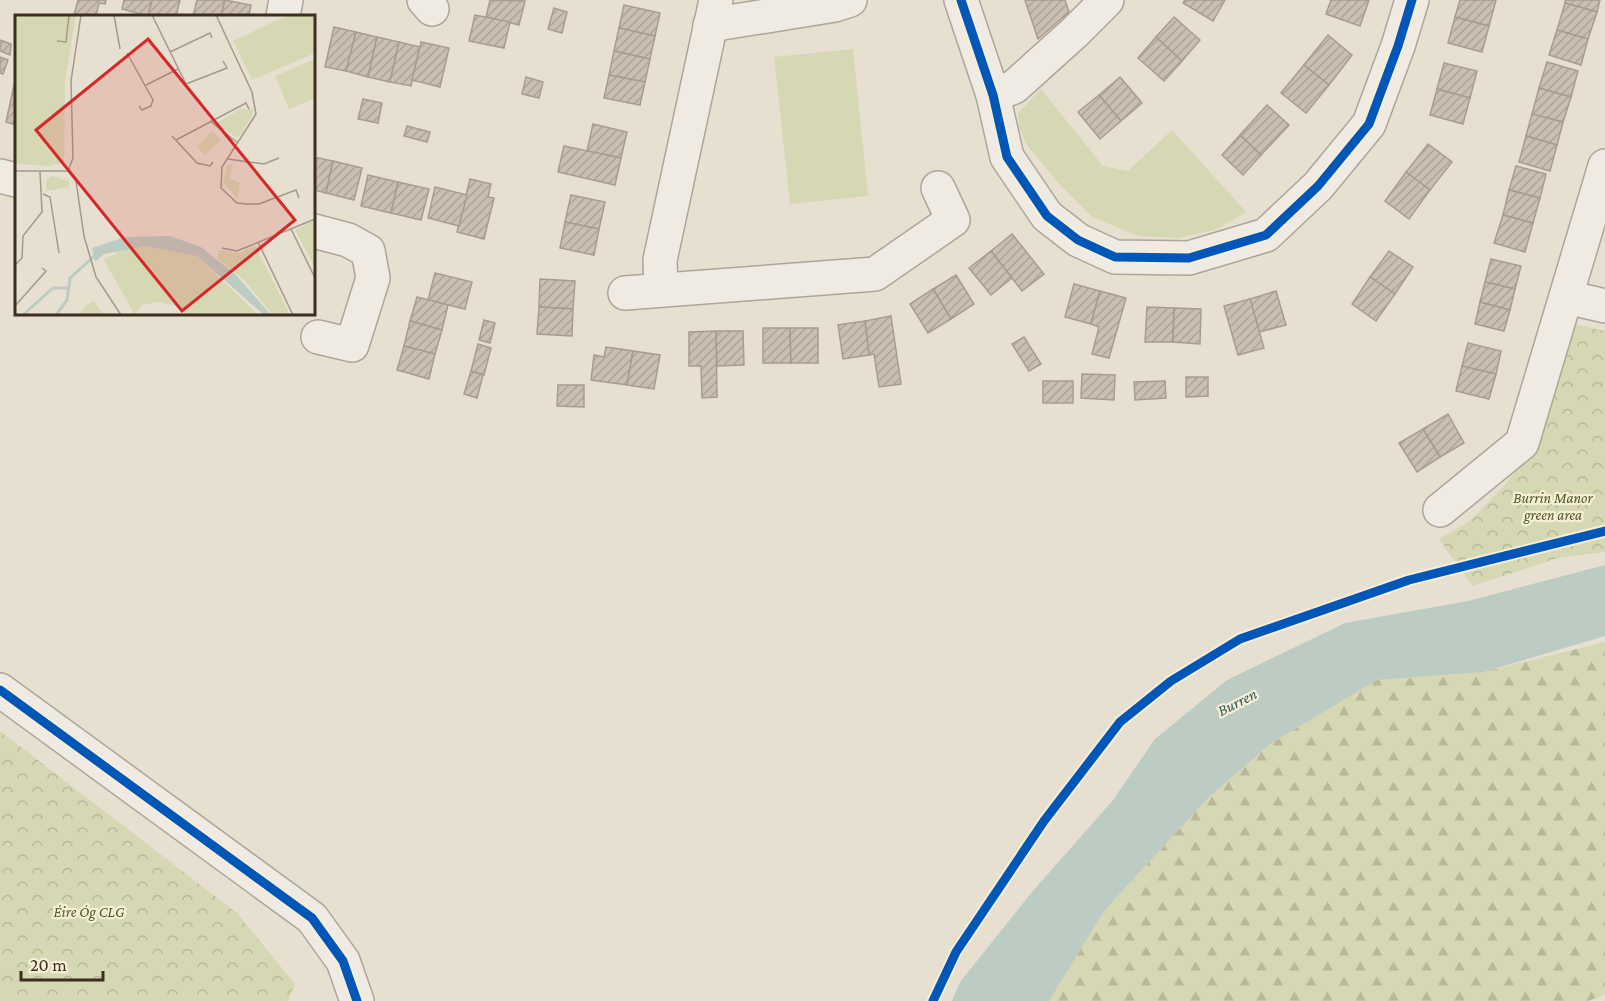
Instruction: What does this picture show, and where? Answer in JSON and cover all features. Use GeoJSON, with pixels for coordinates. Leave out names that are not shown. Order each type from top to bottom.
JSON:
{"type":"FeatureCollection","features":[{"type":"Feature","properties":{"kind":"street"},"geometry":{"type":"LineString","coordinates":[[282,15],[286,0]]}},
{"type":"Feature","properties":{"kind":"street"},"geometry":{"type":"LineString","coordinates":[[660,290],[660,260],[713,13],[835,5],[850,0]]}},
{"type":"Feature","properties":{"kind":"street"},"geometry":{"type":"LineString","coordinates":[[961,0],[993,95],[1007,157],[1047,216],[1078,240],[1115,257],[1189,258],[1266,235],[1317,186],[1369,124],[1398,46],[1412,0]]}},
{"type":"Feature","properties":{"kind":"street"},"geometry":{"type":"LineString","coordinates":[[993,95],[1014,87],[1107,0]]}},
{"type":"Feature","properties":{"kind":"street"},"geometry":{"type":"LineString","coordinates":[[1440,510],[1522,443],[1605,166]]}},
{"type":"Feature","properties":{"kind":"street"},"geometry":{"type":"LineString","coordinates":[[0,176],[15,180]]}},
{"type":"Feature","properties":{"kind":"street"},"geometry":{"type":"LineString","coordinates":[[625,293],[875,274],[953,220],[939,188]]}},
{"type":"Feature","properties":{"kind":"street"},"geometry":{"type":"LineString","coordinates":[[315,231],[348,240],[368,251],[373,278],[352,345],[318,337]]}},
{"type":"Feature","properties":{"kind":"street"},"geometry":{"type":"LineString","coordinates":[[1566,297],[1605,306]]}},
{"type":"Feature","properties":{"kind":"street"},"geometry":{"type":"LineString","coordinates":[[0,690],[312,918],[343,961],[357,1001]]}},
{"type":"Feature","properties":{"kind":"green space"},"geometry":{"type":"Polygon","coordinates":[[[853,49],[868,196],[790,204],[774,57],[853,49]]]}},
{"type":"Feature","properties":{"kind":"green space"},"geometry":{"type":"Polygon","coordinates":[[[1041,89],[1103,166],[1128,171],[1172,130],[1246,212],[1217,229],[1178,238],[1138,236],[1092,217],[1059,184],[1027,145],[1019,127],[1018,113],[1041,89]]]}},
{"type":"Feature","properties":{"kind":"green space","name":"Burrin Manor green area"},"geometry":{"type":"Polygon","coordinates":[[[1574,324],[1605,331],[1605,552],[1558,558],[1472,586],[1439,539],[1470,521],[1503,487],[1540,442],[1574,324]]]}},
{"type":"Feature","properties":{"kind":"green space"},"geometry":{"type":"Polygon","coordinates":[[[1605,642],[1605,994],[1589,1001],[1049,1001],[1104,911],[1206,800],[1270,744],[1377,680],[1484,672],[1605,642]]]}},
{"type":"Feature","properties":{"kind":"green space","name":"Éire Óg CLG"},"geometry":{"type":"Polygon","coordinates":[[[0,731],[237,913],[295,984],[288,1001],[0,1001],[0,731]]]}},
{"type":"Feature","properties":{"kind":"water","name":"Burren"},"geometry":{"type":"Polygon","coordinates":[[[1605,565],[1605,636],[1484,672],[1377,680],[1270,744],[1206,800],[1104,911],[1049,1001],[952,1001],[960,982],[1032,892],[1113,800],[1155,739],[1227,680],[1345,623],[1468,601],[1605,565]]]}},
{"type":"Feature","properties":{"kind":"building"},"geometry":{"type":"Polygon","coordinates":[[[78,0],[106,0],[105,4],[99,3],[96,15],[74,15],[78,0]]]}},
{"type":"Feature","properties":{"kind":"building"},"geometry":{"type":"Polygon","coordinates":[[[124,0],[152,0],[148,15],[122,9],[124,0]]]}},
{"type":"Feature","properties":{"kind":"building"},"geometry":{"type":"Polygon","coordinates":[[[152,0],[180,0],[176,15],[148,15],[152,0]]]}},
{"type":"Feature","properties":{"kind":"building"},"geometry":{"type":"Polygon","coordinates":[[[197,0],[225,0],[221,15],[193,15],[197,0]]]}},
{"type":"Feature","properties":{"kind":"building"},"geometry":{"type":"Polygon","coordinates":[[[225,0],[251,5],[249,15],[221,15],[225,0]]]}},
{"type":"Feature","properties":{"kind":"building"},"geometry":{"type":"Polygon","coordinates":[[[490,0],[525,1],[519,25],[486,17],[490,0]]]}},
{"type":"Feature","properties":{"kind":"building"},"geometry":{"type":"Polygon","coordinates":[[[1025,0],[1065,0],[1069,12],[1038,39],[1025,0]]]}},
{"type":"Feature","properties":{"kind":"building"},"geometry":{"type":"Polygon","coordinates":[[[1185,0],[1225,0],[1213,21],[1183,3],[1185,0]]]}},
{"type":"Feature","properties":{"kind":"building"},"geometry":{"type":"Polygon","coordinates":[[[1331,0],[1369,0],[1360,26],[1326,14],[1331,0]]]}},
{"type":"Feature","properties":{"kind":"building"},"geometry":{"type":"Polygon","coordinates":[[[1460,0],[1496,0],[1489,26],[1455,17],[1460,0]]]}},
{"type":"Feature","properties":{"kind":"building"},"geometry":{"type":"Polygon","coordinates":[[[1565,0],[1600,0],[1597,12],[1565,3],[1565,0]]]}},
{"type":"Feature","properties":{"kind":"building"},"geometry":{"type":"Polygon","coordinates":[[[1565,3],[1597,12],[1588,39],[1557,30],[1565,3]]]}},
{"type":"Feature","properties":{"kind":"building"},"geometry":{"type":"Polygon","coordinates":[[[624,5],[660,13],[655,36],[619,28],[624,5]]]}},
{"type":"Feature","properties":{"kind":"building"},"geometry":{"type":"Polygon","coordinates":[[[554,8],[567,12],[562,33],[548,29],[554,8]]]}},
{"type":"Feature","properties":{"kind":"building"},"geometry":{"type":"Polygon","coordinates":[[[475,15],[510,22],[504,48],[469,41],[475,15]]]}},
{"type":"Feature","properties":{"kind":"building"},"geometry":{"type":"Polygon","coordinates":[[[1174,17],[1200,40],[1182,61],[1156,37],[1174,17]]]}},
{"type":"Feature","properties":{"kind":"building"},"geometry":{"type":"Polygon","coordinates":[[[1455,17],[1489,26],[1482,52],[1448,43],[1455,17]]]}},
{"type":"Feature","properties":{"kind":"building"},"geometry":{"type":"Polygon","coordinates":[[[334,27],[356,32],[346,71],[325,67],[334,27]]]}},
{"type":"Feature","properties":{"kind":"building"},"geometry":{"type":"Polygon","coordinates":[[[619,28],[655,36],[650,59],[614,51],[619,28]]]}},
{"type":"Feature","properties":{"kind":"building"},"geometry":{"type":"Polygon","coordinates":[[[1557,30],[1588,39],[1581,65],[1549,55],[1557,30]]]}},
{"type":"Feature","properties":{"kind":"building"},"geometry":{"type":"Polygon","coordinates":[[[356,32],[377,37],[368,77],[346,71],[356,32]]]}},
{"type":"Feature","properties":{"kind":"building"},"geometry":{"type":"Polygon","coordinates":[[[1328,35],[1352,55],[1329,85],[1304,65],[1328,35]]]}},
{"type":"Feature","properties":{"kind":"building"},"geometry":{"type":"Polygon","coordinates":[[[377,37],[399,42],[390,82],[368,77],[377,37]]]}},
{"type":"Feature","properties":{"kind":"building"},"geometry":{"type":"Polygon","coordinates":[[[1156,37],[1182,61],[1164,81],[1138,58],[1156,37]]]}},
{"type":"Feature","properties":{"kind":"building"},"geometry":{"type":"Polygon","coordinates":[[[0,40],[11,44],[10,55],[0,51],[0,40]]]}},
{"type":"Feature","properties":{"kind":"building"},"geometry":{"type":"Polygon","coordinates":[[[399,42],[420,47],[411,86],[390,82],[399,42]]]}},
{"type":"Feature","properties":{"kind":"building"},"geometry":{"type":"Polygon","coordinates":[[[421,42],[449,48],[440,87],[412,80],[421,42]]]}},
{"type":"Feature","properties":{"kind":"building"},"geometry":{"type":"Polygon","coordinates":[[[614,51],[650,59],[645,82],[609,75],[614,51]]]}},
{"type":"Feature","properties":{"kind":"building"},"geometry":{"type":"Polygon","coordinates":[[[0,57],[8,60],[3,74],[0,73],[0,57]]]}},
{"type":"Feature","properties":{"kind":"building"},"geometry":{"type":"Polygon","coordinates":[[[1547,62],[1578,71],[1571,97],[1539,88],[1547,62]]]}},
{"type":"Feature","properties":{"kind":"building"},"geometry":{"type":"Polygon","coordinates":[[[1444,63],[1477,71],[1470,98],[1437,89],[1444,63]]]}},
{"type":"Feature","properties":{"kind":"building"},"geometry":{"type":"Polygon","coordinates":[[[1304,65],[1329,85],[1306,113],[1281,93],[1304,65]]]}},
{"type":"Feature","properties":{"kind":"building"},"geometry":{"type":"Polygon","coordinates":[[[609,75],[645,82],[640,105],[604,98],[609,75]]]}},
{"type":"Feature","properties":{"kind":"building"},"geometry":{"type":"Polygon","coordinates":[[[526,77],[543,82],[539,98],[522,94],[526,77]]]}},
{"type":"Feature","properties":{"kind":"building"},"geometry":{"type":"Polygon","coordinates":[[[1120,77],[1142,103],[1121,121],[1099,95],[1120,77]]]}},
{"type":"Feature","properties":{"kind":"building"},"geometry":{"type":"Polygon","coordinates":[[[14,85],[15,125],[6,122],[14,85]]]}},
{"type":"Feature","properties":{"kind":"building"},"geometry":{"type":"Polygon","coordinates":[[[1539,88],[1571,97],[1563,122],[1532,114],[1539,88]]]}},
{"type":"Feature","properties":{"kind":"building"},"geometry":{"type":"Polygon","coordinates":[[[1437,89],[1470,98],[1463,124],[1430,115],[1437,89]]]}},
{"type":"Feature","properties":{"kind":"building"},"geometry":{"type":"Polygon","coordinates":[[[1099,95],[1121,121],[1100,139],[1078,112],[1099,95]]]}},
{"type":"Feature","properties":{"kind":"building"},"geometry":{"type":"Polygon","coordinates":[[[363,99],[382,103],[378,123],[358,119],[363,99]]]}},
{"type":"Feature","properties":{"kind":"building"},"geometry":{"type":"Polygon","coordinates":[[[1267,105],[1289,125],[1261,155],[1240,135],[1267,105]]]}},
{"type":"Feature","properties":{"kind":"building"},"geometry":{"type":"Polygon","coordinates":[[[1532,114],[1563,122],[1557,145],[1526,136],[1532,114]]]}},
{"type":"Feature","properties":{"kind":"building"},"geometry":{"type":"Polygon","coordinates":[[[593,124],[627,132],[621,158],[587,151],[593,124]]]}},
{"type":"Feature","properties":{"kind":"building"},"geometry":{"type":"Polygon","coordinates":[[[407,126],[430,132],[427,142],[404,136],[407,126]]]}},
{"type":"Feature","properties":{"kind":"building"},"geometry":{"type":"Polygon","coordinates":[[[1240,135],[1261,155],[1243,175],[1222,155],[1240,135]]]}},
{"type":"Feature","properties":{"kind":"building"},"geometry":{"type":"Polygon","coordinates":[[[1526,136],[1557,145],[1550,171],[1519,162],[1526,136]]]}},
{"type":"Feature","properties":{"kind":"building"},"geometry":{"type":"Polygon","coordinates":[[[1428,144],[1452,162],[1430,190],[1406,172],[1428,144]]]}},
{"type":"Feature","properties":{"kind":"building"},"geometry":{"type":"Polygon","coordinates":[[[564,146],[621,158],[615,185],[558,172],[564,146]]]}},
{"type":"Feature","properties":{"kind":"building"},"geometry":{"type":"Polygon","coordinates":[[[315,157],[333,161],[326,193],[315,190],[315,157]]]}},
{"type":"Feature","properties":{"kind":"building"},"geometry":{"type":"Polygon","coordinates":[[[333,161],[362,168],[354,200],[326,193],[333,161]]]}},
{"type":"Feature","properties":{"kind":"building"},"geometry":{"type":"Polygon","coordinates":[[[1516,166],[1546,174],[1540,198],[1509,190],[1516,166]]]}},
{"type":"Feature","properties":{"kind":"building"},"geometry":{"type":"Polygon","coordinates":[[[1406,172],[1430,190],[1409,219],[1385,201],[1406,172]]]}},
{"type":"Feature","properties":{"kind":"building"},"geometry":{"type":"Polygon","coordinates":[[[368,175],[398,182],[391,213],[361,206],[368,175]]]}},
{"type":"Feature","properties":{"kind":"building"},"geometry":{"type":"Polygon","coordinates":[[[470,179],[491,184],[488,197],[494,198],[484,239],[457,232],[470,179]]]}},
{"type":"Feature","properties":{"kind":"building"},"geometry":{"type":"Polygon","coordinates":[[[398,182],[429,189],[421,220],[391,213],[398,182]]]}},
{"type":"Feature","properties":{"kind":"building"},"geometry":{"type":"Polygon","coordinates":[[[435,187],[467,195],[459,226],[428,218],[435,187]]]}},
{"type":"Feature","properties":{"kind":"building"},"geometry":{"type":"Polygon","coordinates":[[[1509,190],[1540,198],[1533,223],[1503,215],[1509,190]]]}},
{"type":"Feature","properties":{"kind":"building"},"geometry":{"type":"Polygon","coordinates":[[[571,195],[605,202],[599,229],[565,222],[571,195]]]}},
{"type":"Feature","properties":{"kind":"building"},"geometry":{"type":"Polygon","coordinates":[[[1503,215],[1533,223],[1525,252],[1494,243],[1503,215]]]}},
{"type":"Feature","properties":{"kind":"building"},"geometry":{"type":"Polygon","coordinates":[[[565,222],[599,229],[594,255],[560,248],[565,222]]]}},
{"type":"Feature","properties":{"kind":"building"},"geometry":{"type":"Polygon","coordinates":[[[1012,234],[1044,274],[1022,291],[991,251],[1012,234]]]}},
{"type":"Feature","properties":{"kind":"building"},"geometry":{"type":"Polygon","coordinates":[[[991,251],[1012,278],[991,295],[969,268],[991,251]]]}},
{"type":"Feature","properties":{"kind":"building"},"geometry":{"type":"Polygon","coordinates":[[[1389,251],[1413,267],[1395,294],[1370,277],[1389,251]]]}},
{"type":"Feature","properties":{"kind":"building"},"geometry":{"type":"Polygon","coordinates":[[[1491,259],[1521,266],[1515,289],[1485,282],[1491,259]]]}},
{"type":"Feature","properties":{"kind":"building"},"geometry":{"type":"Polygon","coordinates":[[[435,273],[472,282],[465,309],[428,300],[435,273]]]}},
{"type":"Feature","properties":{"kind":"building"},"geometry":{"type":"Polygon","coordinates":[[[956,275],[974,304],[951,319],[933,289],[956,275]]]}},
{"type":"Feature","properties":{"kind":"building"},"geometry":{"type":"Polygon","coordinates":[[[1370,277],[1395,294],[1376,321],[1352,304],[1370,277]]]}},
{"type":"Feature","properties":{"kind":"building"},"geometry":{"type":"Polygon","coordinates":[[[540,279],[575,281],[573,309],[539,307],[540,279]]]}},
{"type":"Feature","properties":{"kind":"building"},"geometry":{"type":"Polygon","coordinates":[[[1485,282],[1515,289],[1510,310],[1480,302],[1485,282]]]}},
{"type":"Feature","properties":{"kind":"building"},"geometry":{"type":"Polygon","coordinates":[[[1074,284],[1100,291],[1091,324],[1065,317],[1074,284]]]}},
{"type":"Feature","properties":{"kind":"building"},"geometry":{"type":"Polygon","coordinates":[[[933,289],[951,319],[928,333],[910,304],[933,289]]]}},
{"type":"Feature","properties":{"kind":"building"},"geometry":{"type":"Polygon","coordinates":[[[1100,291],[1126,298],[1109,358],[1092,354],[1099,327],[1091,324],[1100,291]]]}},
{"type":"Feature","properties":{"kind":"building"},"geometry":{"type":"Polygon","coordinates":[[[1276,291],[1286,325],[1259,332],[1250,299],[1276,291]]]}},
{"type":"Feature","properties":{"kind":"building"},"geometry":{"type":"Polygon","coordinates":[[[417,297],[448,305],[442,330],[410,321],[417,297]]]}},
{"type":"Feature","properties":{"kind":"building"},"geometry":{"type":"Polygon","coordinates":[[[1250,299],[1264,348],[1238,355],[1224,306],[1250,299]]]}},
{"type":"Feature","properties":{"kind":"building"},"geometry":{"type":"Polygon","coordinates":[[[1480,302],[1510,310],[1504,331],[1475,324],[1480,302]]]}},
{"type":"Feature","properties":{"kind":"building"},"geometry":{"type":"Polygon","coordinates":[[[539,307],[573,309],[572,336],[537,334],[539,307]]]}},
{"type":"Feature","properties":{"kind":"building"},"geometry":{"type":"Polygon","coordinates":[[[1147,307],[1174,308],[1173,342],[1145,342],[1147,307]]]}},
{"type":"Feature","properties":{"kind":"building"},"geometry":{"type":"Polygon","coordinates":[[[1174,308],[1201,309],[1200,344],[1173,342],[1174,308]]]}},
{"type":"Feature","properties":{"kind":"building"},"geometry":{"type":"Polygon","coordinates":[[[891,316],[901,384],[879,387],[874,354],[869,355],[865,321],[891,316]]]}},
{"type":"Feature","properties":{"kind":"building"},"geometry":{"type":"Polygon","coordinates":[[[484,320],[495,323],[490,343],[479,340],[484,320]]]}},
{"type":"Feature","properties":{"kind":"building"},"geometry":{"type":"Polygon","coordinates":[[[410,321],[442,330],[435,354],[404,346],[410,321]]]}},
{"type":"Feature","properties":{"kind":"building"},"geometry":{"type":"Polygon","coordinates":[[[865,321],[869,355],[843,359],[838,325],[865,321]]]}},
{"type":"Feature","properties":{"kind":"building"},"geometry":{"type":"Polygon","coordinates":[[[763,328],[790,328],[791,363],[763,363],[763,328]]]}},
{"type":"Feature","properties":{"kind":"building"},"geometry":{"type":"Polygon","coordinates":[[[790,328],[818,328],[818,363],[791,363],[790,328]]]}},
{"type":"Feature","properties":{"kind":"building"},"geometry":{"type":"Polygon","coordinates":[[[716,331],[743,331],[744,365],[717,366],[716,331]]]}},
{"type":"Feature","properties":{"kind":"building"},"geometry":{"type":"Polygon","coordinates":[[[716,331],[717,397],[702,398],[701,366],[689,366],[689,332],[716,331]]]}},
{"type":"Feature","properties":{"kind":"building"},"geometry":{"type":"Polygon","coordinates":[[[1024,337],[1041,364],[1029,371],[1012,344],[1024,337]]]}},
{"type":"Feature","properties":{"kind":"building"},"geometry":{"type":"Polygon","coordinates":[[[1468,343],[1501,351],[1496,374],[1462,366],[1468,343]]]}},
{"type":"Feature","properties":{"kind":"building"},"geometry":{"type":"Polygon","coordinates":[[[478,344],[491,348],[484,375],[471,371],[478,344]]]}},
{"type":"Feature","properties":{"kind":"building"},"geometry":{"type":"Polygon","coordinates":[[[404,346],[435,354],[429,379],[397,370],[404,346]]]}},
{"type":"Feature","properties":{"kind":"building"},"geometry":{"type":"Polygon","coordinates":[[[606,347],[633,351],[627,385],[591,380],[594,355],[604,357],[606,347]]]}},
{"type":"Feature","properties":{"kind":"building"},"geometry":{"type":"Polygon","coordinates":[[[633,351],[660,355],[654,389],[627,385],[633,351]]]}},
{"type":"Feature","properties":{"kind":"building"},"geometry":{"type":"Polygon","coordinates":[[[1462,366],[1496,374],[1489,399],[1456,391],[1462,366]]]}},
{"type":"Feature","properties":{"kind":"building"},"geometry":{"type":"Polygon","coordinates":[[[471,371],[483,375],[477,398],[464,394],[471,371]]]}},
{"type":"Feature","properties":{"kind":"building"},"geometry":{"type":"Polygon","coordinates":[[[1082,374],[1115,375],[1114,400],[1081,398],[1082,374]]]}},
{"type":"Feature","properties":{"kind":"building"},"geometry":{"type":"Polygon","coordinates":[[[1186,377],[1208,377],[1208,396],[1186,397],[1186,377]]]}},
{"type":"Feature","properties":{"kind":"building"},"geometry":{"type":"Polygon","coordinates":[[[1043,381],[1073,381],[1073,403],[1043,403],[1043,381]]]}},
{"type":"Feature","properties":{"kind":"building"},"geometry":{"type":"Polygon","coordinates":[[[1165,381],[1166,398],[1135,400],[1134,382],[1165,381]]]}},
{"type":"Feature","properties":{"kind":"building"},"geometry":{"type":"Polygon","coordinates":[[[558,385],[584,385],[584,407],[557,406],[558,385]]]}},
{"type":"Feature","properties":{"kind":"building"},"geometry":{"type":"Polygon","coordinates":[[[1448,414],[1464,443],[1440,457],[1423,429],[1448,414]]]}},
{"type":"Feature","properties":{"kind":"building"},"geometry":{"type":"Polygon","coordinates":[[[1423,429],[1440,457],[1417,472],[1399,443],[1423,429]]]}},
{"type":"Feature","properties":{"kind":"cycle path"},"geometry":{"type":"LineString","coordinates":[[961,0],[993,95],[1007,157],[1047,216],[1078,240],[1115,257],[1189,258],[1266,235],[1318,186],[1369,124],[1398,46],[1412,0]]}},
{"type":"Feature","properties":{"kind":"cycle path"},"geometry":{"type":"LineString","coordinates":[[933,1001],[956,952],[1044,821],[1120,722],[1171,681],[1240,639],[1409,580],[1605,531]]}},
{"type":"Feature","properties":{"kind":"cycle path"},"geometry":{"type":"LineString","coordinates":[[0,690],[312,918],[343,961],[357,1001]]}}]}
